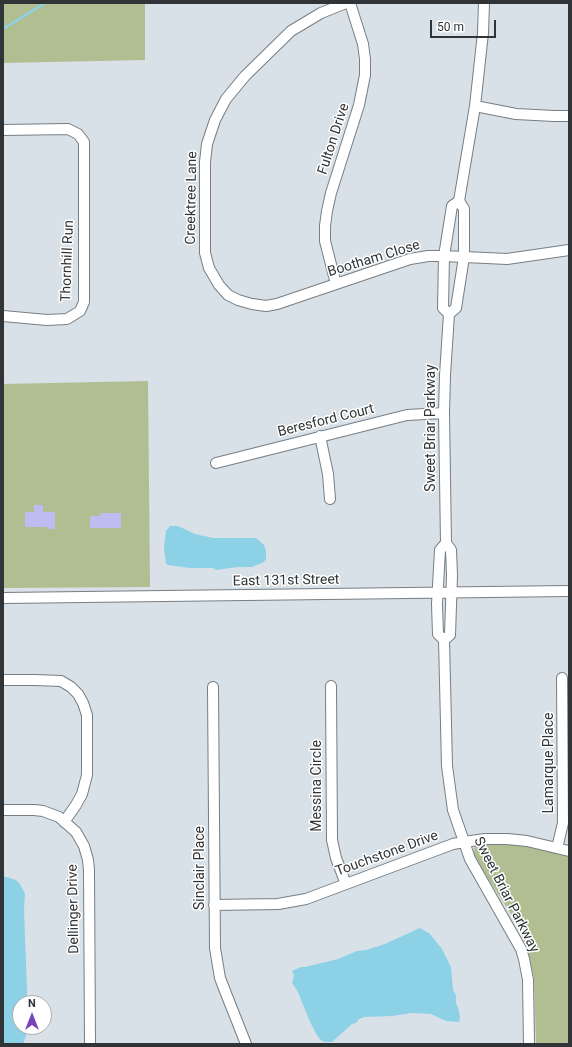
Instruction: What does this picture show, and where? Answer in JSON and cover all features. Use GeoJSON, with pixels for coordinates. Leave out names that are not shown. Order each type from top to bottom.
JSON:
{"type":"FeatureCollection","features":[{"type":"Feature","properties":{"kind":"street","name":"Creektree Lane"},"geometry":{"type":"LineString","coordinates":[[238,300],[228,295],[218,285],[209,268],[205,253],[205,162],[207,144],[215,120],[226,99],[245,76],[291,31],[321,13],[346,3]]}},
{"type":"Feature","properties":{"kind":"street","name":"Fulton Drive"},"geometry":{"type":"LineString","coordinates":[[336,284],[325,242],[327,211],[331,193],[360,105],[365,75],[363,44],[350,3]]}},
{"type":"Feature","properties":{"kind":"street","name":"Sweet Briar Parkway"},"geometry":{"type":"LineString","coordinates":[[444,640],[450,635],[451,550],[446,542],[444,413],[445,375],[449,314],[456,308],[464,256],[464,209],[459,201],[475,106],[483,33],[484,3]]}},
{"type":"Feature","properties":{"kind":"street"},"geometry":{"type":"LineString","coordinates":[[475,106],[516,114],[569,116]]}},
{"type":"Feature","properties":{"kind":"street","name":"Thornhill Run"},"geometry":{"type":"LineString","coordinates":[[3,130],[68,129],[78,134],[84,142],[84,302],[80,311],[67,319],[47,320],[3,316]]}},
{"type":"Feature","properties":{"kind":"street","name":"Sweet Briar Parkway"},"geometry":{"type":"LineString","coordinates":[[449,314],[443,308],[444,256],[452,206],[459,201]]}},
{"type":"Feature","properties":{"kind":"street","name":"Bootham Close"},"geometry":{"type":"LineString","coordinates":[[238,300],[266,306],[277,304],[410,259],[428,256],[464,256],[508,259],[569,250]]}},
{"type":"Feature","properties":{"kind":"street","name":"Beresford Court"},"geometry":{"type":"LineString","coordinates":[[216,463],[407,415],[444,413]]}},
{"type":"Feature","properties":{"kind":"street"},"geometry":{"type":"LineString","coordinates":[[320,436],[328,474],[330,499]]}},
{"type":"Feature","properties":{"kind":"street","name":"Sweet Briar Parkway"},"geometry":{"type":"LineString","coordinates":[[446,542],[440,550],[438,634],[444,640],[447,766],[449,787],[453,810],[470,860],[521,949],[528,980],[529,1044]]}},
{"type":"Feature","properties":{"kind":"street","name":"East 131st Street"},"geometry":{"type":"LineString","coordinates":[[3,598],[569,591]]}},
{"type":"Feature","properties":{"kind":"street","name":"Lamarque Place"},"geometry":{"type":"LineString","coordinates":[[557,848],[563,823],[562,678]]}},
{"type":"Feature","properties":{"kind":"street"},"geometry":{"type":"LineString","coordinates":[[3,680],[61,681],[71,687],[78,694],[83,703],[87,714],[88,775],[82,794],[64,822]]}},
{"type":"Feature","properties":{"kind":"street","name":"Messina Circle"},"geometry":{"type":"LineString","coordinates":[[331,686],[332,840],[336,858],[346,884]]}},
{"type":"Feature","properties":{"kind":"street","name":"Sinclair Place"},"geometry":{"type":"LineString","coordinates":[[213,687],[215,948],[220,978],[246,1044]]}},
{"type":"Feature","properties":{"kind":"street","name":"Dellinger Drive"},"geometry":{"type":"LineString","coordinates":[[3,810],[43,811],[59,817],[76,832],[84,846],[88,860],[90,1044]]}},
{"type":"Feature","properties":{"kind":"street","name":"Touchstone Drive"},"geometry":{"type":"LineString","coordinates":[[214,905],[289,903],[306,899],[453,844],[464,842],[486,839],[507,839],[527,841],[569,851]]}},
{"type":"Feature","properties":{"kind":"green space"},"geometry":{"type":"Polygon","coordinates":[[[3,3],[145,3],[145,60],[3,63],[3,3]]]}},
{"type":"Feature","properties":{"kind":"green space"},"geometry":{"type":"Polygon","coordinates":[[[148,381],[150,587],[3,588],[3,384],[148,381]]]}},
{"type":"Feature","properties":{"kind":"green space"},"geometry":{"type":"Polygon","coordinates":[[[491,842],[536,847],[569,857],[569,1044],[536,1044],[534,978],[526,944],[515,920],[473,854],[475,846],[491,842]]]}},
{"type":"Feature","properties":{"kind":"water"},"geometry":{"type":"Polygon","coordinates":[[[170,526],[178,526],[195,534],[213,538],[256,538],[264,545],[266,559],[264,562],[252,567],[216,570],[213,568],[190,568],[168,565],[166,564],[164,547],[166,531],[170,526]]]}},
{"type":"Feature","properties":{"kind":"water"},"geometry":{"type":"Polygon","coordinates":[[[3,876],[16,880],[20,884],[25,894],[24,910],[27,995],[12,995],[12,1035],[26,1035],[23,1044],[3,1044],[3,876]]]}},
{"type":"Feature","properties":{"kind":"water"},"geometry":{"type":"Polygon","coordinates":[[[420,928],[430,934],[442,949],[451,967],[453,990],[456,995],[456,1003],[459,1011],[459,1022],[446,1021],[431,1014],[412,1013],[392,1016],[364,1017],[352,1024],[332,1042],[322,1041],[318,1037],[310,1022],[298,992],[292,983],[294,975],[292,971],[301,967],[338,959],[357,951],[366,950],[385,944],[420,928]]]}},
{"type":"Feature","properties":{"kind":"building"},"geometry":{"type":"Polygon","coordinates":[[[34,505],[43,505],[43,512],[55,512],[55,529],[47,529],[47,527],[25,527],[25,512],[34,512],[34,505]]]}},
{"type":"Feature","properties":{"kind":"building"},"geometry":{"type":"Polygon","coordinates":[[[100,513],[121,513],[121,528],[90,528],[90,516],[101,516],[100,513]]]}},
{"type":"Feature","properties":{"kind":"waterway"},"geometry":{"type":"LineString","coordinates":[[3,29],[45,3]]}}]}
